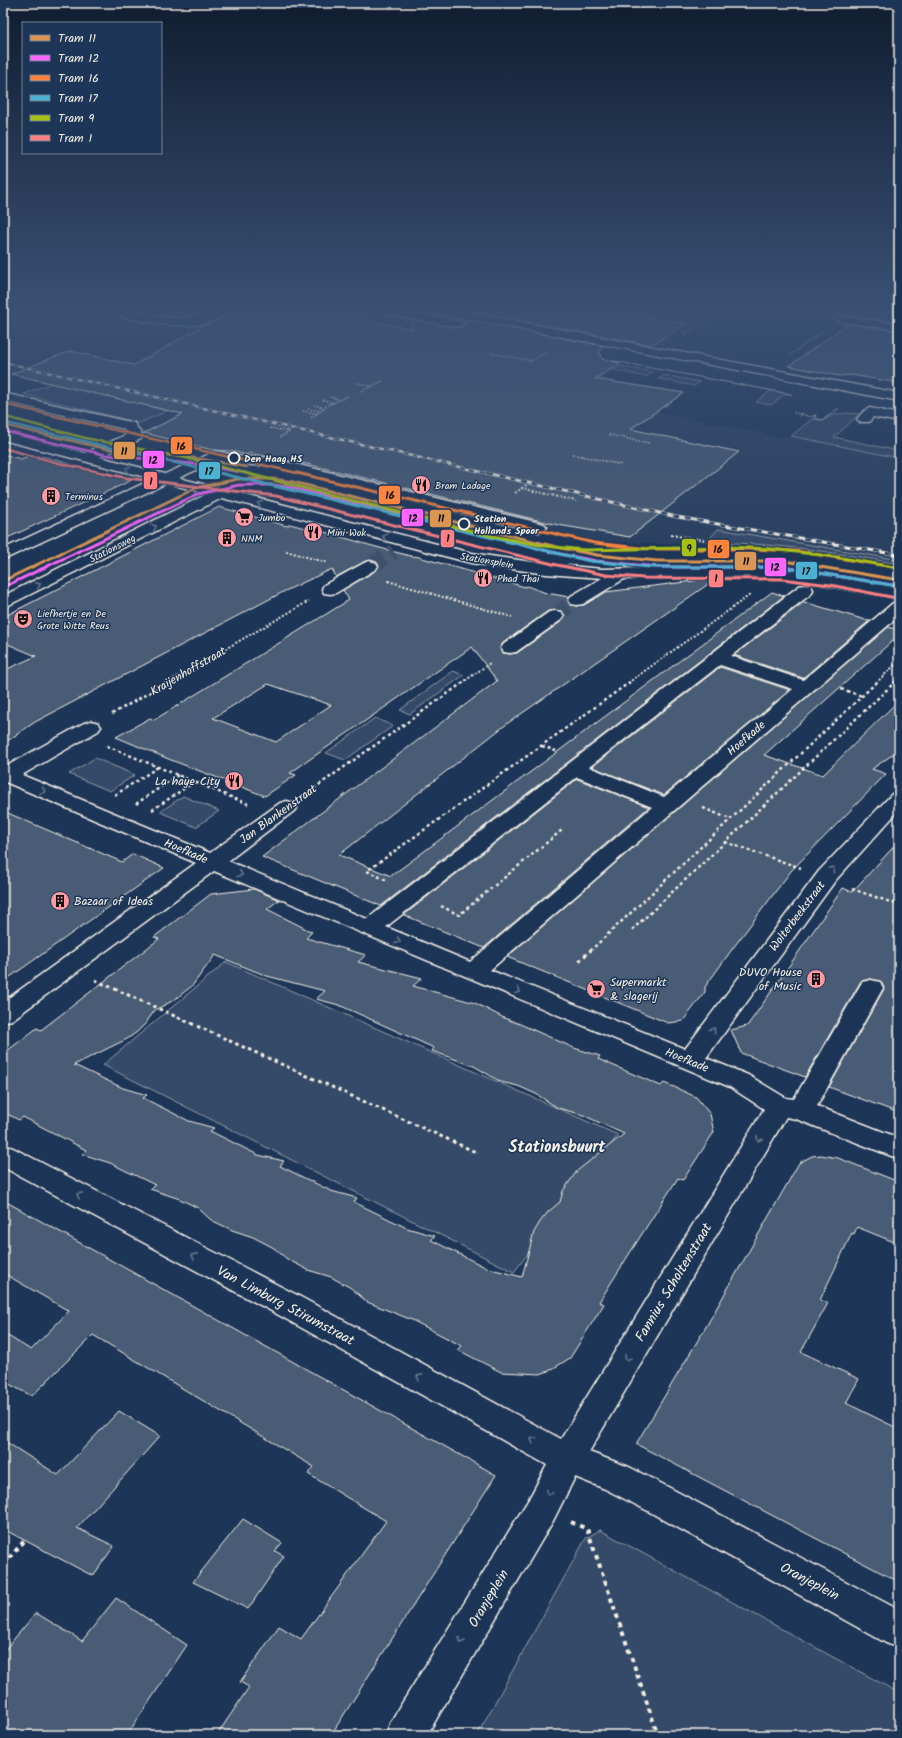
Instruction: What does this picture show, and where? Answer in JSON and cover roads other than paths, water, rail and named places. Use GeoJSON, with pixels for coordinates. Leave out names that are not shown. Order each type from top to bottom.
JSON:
{"type":"FeatureCollection","features":[{"type":"Feature","properties":{"kind":"street"},"geometry":{"type":"LineString","coordinates":[[815,392],[899,408]]}},
{"type":"Feature","properties":{"kind":"street"},"geometry":{"type":"LineString","coordinates":[[873,392],[899,397]]}},
{"type":"Feature","properties":{"kind":"street"},"geometry":{"type":"LineString","coordinates":[[3,397],[129,426],[136,436],[86,458]]}},
{"type":"Feature","properties":{"kind":"street"},"geometry":{"type":"LineString","coordinates":[[864,419],[870,412],[899,418]]}},
{"type":"Feature","properties":{"kind":"street","name":"Stationsplein"},"geometry":{"type":"LineString","coordinates":[[5,440],[86,458],[471,558],[534,568],[621,574],[713,570],[764,572],[818,578],[899,594]]}},
{"type":"Feature","properties":{"kind":"street"},"geometry":{"type":"LineString","coordinates":[[3,555],[216,455],[236,460],[270,462],[539,527]]}},
{"type":"Feature","properties":{"kind":"street","name":"Stationsweg"},"geometry":{"type":"LineString","coordinates":[[3,603],[220,493]]}},
{"type":"Feature","properties":{"kind":"street"},"geometry":{"type":"LineString","coordinates":[[394,552],[410,543]]}},
{"type":"Feature","properties":{"kind":"street"},"geometry":{"type":"LineString","coordinates":[[330,589],[365,569]]}},
{"type":"Feature","properties":{"kind":"street"},"geometry":{"type":"LineString","coordinates":[[577,600],[621,574]]}},
{"type":"Feature","properties":{"kind":"street"},"geometry":{"type":"LineString","coordinates":[[369,928],[805,590]]}},
{"type":"Feature","properties":{"kind":"street","name":"Hoefkade"},"geometry":{"type":"LineString","coordinates":[[473,972],[899,607]]}},
{"type":"Feature","properties":{"kind":"street"},"geometry":{"type":"LineString","coordinates":[[510,648],[548,621]]}},
{"type":"Feature","properties":{"kind":"street"},"geometry":{"type":"LineString","coordinates":[[718,658],[806,687]]}},
{"type":"Feature","properties":{"kind":"street"},"geometry":{"type":"LineString","coordinates":[[5,775],[84,731]]}},
{"type":"Feature","properties":{"kind":"street"},"geometry":{"type":"LineString","coordinates":[[575,769],[667,806]]}},
{"type":"Feature","properties":{"kind":"street","name":"Hoefkade"},"geometry":{"type":"LineString","coordinates":[[5,775],[473,972],[739,1080],[790,1108],[899,1149]]}},
{"type":"Feature","properties":{"kind":"street","name":"Wolterbeekstraat"},"geometry":{"type":"LineString","coordinates":[[690,1061],[826,876],[899,798]]}},
{"type":"Feature","properties":{"kind":"street","name":"Jan Blankenstraat"},"geometry":{"type":"LineString","coordinates":[[3,1014],[282,812]]}},
{"type":"Feature","properties":{"kind":"street","name":"Fannius Scholtenstraat"},"geometry":{"type":"LineString","coordinates":[[567,1459],[790,1108],[871,988]]}},
{"type":"Feature","properties":{"kind":"street","name":"Van Limburg Stirumstraat"},"geometry":{"type":"LineString","coordinates":[[3,1155],[293,1308],[567,1459],[617,1478],[658,1499]]}},
{"type":"Feature","properties":{"kind":"street","name":"Oranjeplein"},"geometry":{"type":"LineString","coordinates":[[405,1735],[541,1510],[567,1459]]}},
{"type":"Feature","properties":{"kind":"street","name":"Oranjeplein"},"geometry":{"type":"LineString","coordinates":[[658,1499],[899,1630]]}},
{"type":"Feature","properties":{"kind":"tunnel"},"geometry":{"type":"LineString","coordinates":[[370,566],[394,552]]}},
{"type":"Feature","properties":{"kind":"tunnel"},"geometry":{"type":"LineString","coordinates":[[555,616],[577,600]]}},
{"type":"Feature","properties":{"kind":"railway"},"geometry":{"type":"LineString","coordinates":[[134,392],[490,474]]}},
{"type":"Feature","properties":{"kind":"railway"},"geometry":{"type":"LineString","coordinates":[[486,473],[677,517],[899,555]]}},
{"type":"Feature","properties":{"kind":"tram line","name":"16"},"geometry":{"type":"LineString","coordinates":[[4,404],[594,543],[650,549],[754,549],[796,551],[899,568]]}},
{"type":"Feature","properties":{"kind":"tram line","name":"9"},"geometry":{"type":"LineString","coordinates":[[6,417],[85,438],[186,458],[492,536],[545,546],[584,550],[728,547],[772,549],[837,557],[899,568]]}},
{"type":"Feature","properties":{"kind":"tram line","name":"17"},"geometry":{"type":"LineString","coordinates":[[3,422],[590,561],[650,567],[754,567],[795,569],[897,586]]}},
{"type":"Feature","properties":{"kind":"tram line","name":"11"},"geometry":{"type":"LineString","coordinates":[[3,425],[107,449],[195,458],[247,467]]}},
{"type":"Feature","properties":{"kind":"tram line","name":"12"},"geometry":{"type":"LineString","coordinates":[[3,431],[106,455],[194,464],[246,473]]}},
{"type":"Feature","properties":{"kind":"tram line","name":"1"},"geometry":{"type":"LineString","coordinates":[[3,448],[62,464],[127,478],[276,496],[557,565],[606,575],[643,578],[782,579],[830,585],[896,598]]}},
{"type":"Feature","properties":{"kind":"tram line","name":"11"},"geometry":{"type":"LineString","coordinates":[[3,581],[196,488],[238,479],[273,479],[293,482],[561,548],[597,555],[657,561],[784,561],[899,580]]}},
{"type":"Feature","properties":{"kind":"tram line","name":"12"},"geometry":{"type":"LineString","coordinates":[[6,586],[198,494],[239,485],[273,485],[292,488],[560,554],[596,561],[657,567],[783,567],[898,586]]}},
{"type":"Feature","properties":{"kind":"place","name":"Den Haag HS"},"geometry":{"type":"Point","coordinates":[234,458]}},
{"type":"Feature","properties":{"kind":"place","name":"Bram Ladage"},"geometry":{"type":"Point","coordinates":[421,485]}},
{"type":"Feature","properties":{"kind":"place","name":"Terminus"},"geometry":{"type":"Point","coordinates":[51,496]}},
{"type":"Feature","properties":{"kind":"place","name":"Jumbo"},"geometry":{"type":"Point","coordinates":[244,517]}},
{"type":"Feature","properties":{"kind":"place","name":"Station Hollands Spoor"},"geometry":{"type":"Point","coordinates":[464,524]}},
{"type":"Feature","properties":{"kind":"place","name":"Mini Wok"},"geometry":{"type":"Point","coordinates":[313,532]}},
{"type":"Feature","properties":{"kind":"place","name":"NNM"},"geometry":{"type":"Point","coordinates":[227,538]}},
{"type":"Feature","properties":{"kind":"place","name":"Phad Thai"},"geometry":{"type":"Point","coordinates":[483,578]}},
{"type":"Feature","properties":{"kind":"place","name":"Liefhertje en De Grote Witte Reus"},"geometry":{"type":"Point","coordinates":[23,619]}},
{"type":"Feature","properties":{"kind":"place","name":"La haye City"},"geometry":{"type":"Point","coordinates":[234,781]}},
{"type":"Feature","properties":{"kind":"place","name":"Bazaar of Ideas"},"geometry":{"type":"Point","coordinates":[60,901]}},
{"type":"Feature","properties":{"kind":"place","name":"DUVO House of Music"},"geometry":{"type":"Point","coordinates":[816,979]}},
{"type":"Feature","properties":{"kind":"place","name":"Supermarkt & slagerij"},"geometry":{"type":"Point","coordinates":[596,989]}},
{"type":"Feature","properties":{"kind":"district","name":"Stationsbuurt"},"geometry":{"type":"Point","coordinates":[557,1146]}}]}
